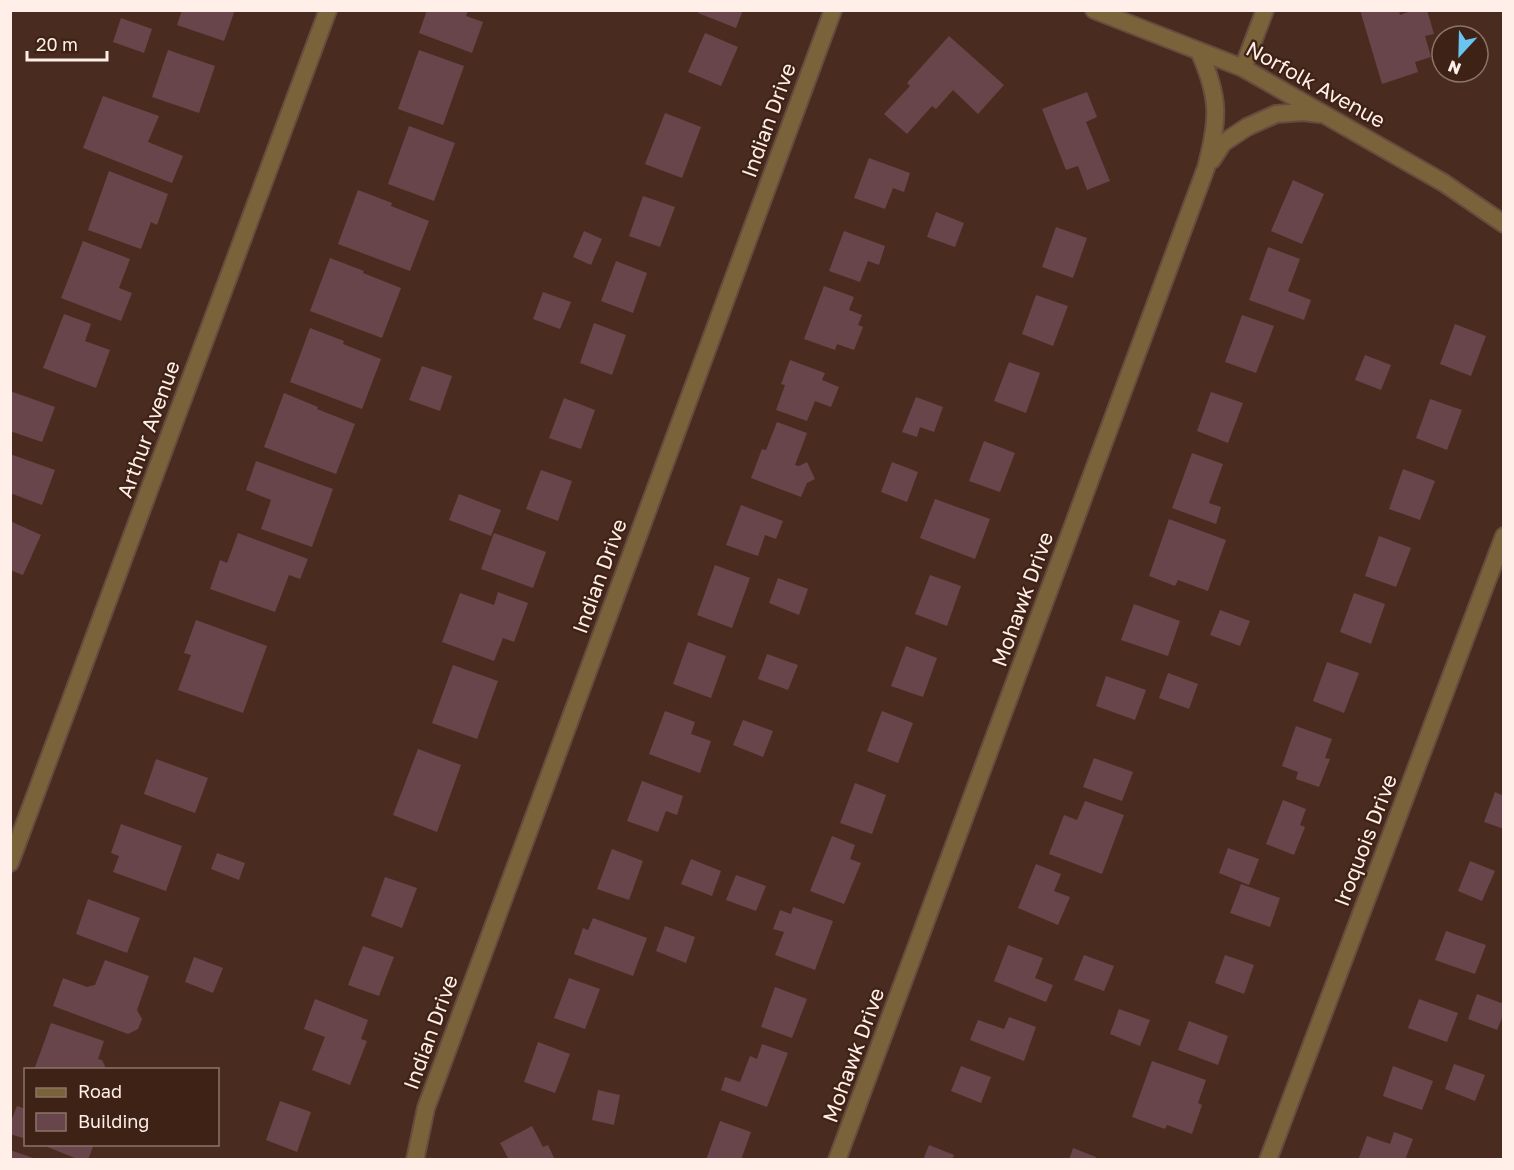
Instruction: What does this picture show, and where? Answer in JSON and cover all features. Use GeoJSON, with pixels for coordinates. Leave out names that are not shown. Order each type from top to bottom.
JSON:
{"type":"FeatureCollection","features":[{"type":"Feature","properties":{"kind":"street","name":"Arthur Avenue"},"geometry":{"type":"LineString","coordinates":[[10,863],[328,10]]}},
{"type":"Feature","properties":{"kind":"street","name":"Indian Drive"},"geometry":{"type":"LineString","coordinates":[[415,1160],[426,1108],[833,10]]}},
{"type":"Feature","properties":{"kind":"street","name":"Norfolk Avenue"},"geometry":{"type":"LineString","coordinates":[[1094,10],[1243,68],[1444,183],[1503,224]]}},
{"type":"Feature","properties":{"kind":"street"},"geometry":{"type":"LineString","coordinates":[[1243,68],[1265,10]]}},
{"type":"Feature","properties":{"kind":"street","name":"Mohawk Drive"},"geometry":{"type":"LineString","coordinates":[[837,1160],[1206,168],[1214,138],[1216,104],[1211,78],[1199,51]]}},
{"type":"Feature","properties":{"kind":"street"},"geometry":{"type":"LineString","coordinates":[[1206,168],[1223,143],[1266,118],[1276,114],[1303,112],[1328,116]]}},
{"type":"Feature","properties":{"kind":"street","name":"Iroquois Drive"},"geometry":{"type":"LineString","coordinates":[[1268,1160],[1503,536]]}},
{"type":"Feature","properties":{"kind":"building"},"geometry":{"type":"Polygon","coordinates":[[[182,10],[235,10],[224,41],[177,25],[182,10]]]}},
{"type":"Feature","properties":{"kind":"building"},"geometry":{"type":"Polygon","coordinates":[[[427,10],[468,10],[466,16],[483,22],[472,53],[419,33],[427,10]]]}},
{"type":"Feature","properties":{"kind":"building"},"geometry":{"type":"Polygon","coordinates":[[[699,10],[743,10],[736,28],[698,13],[699,10]]]}},
{"type":"Feature","properties":{"kind":"building"},"geometry":{"type":"Polygon","coordinates":[[[1360,10],[1399,10],[1400,15],[1413,10],[1427,10],[1431,24],[1430,35],[1425,36],[1430,57],[1415,62],[1418,72],[1382,84],[1360,10]]]}},
{"type":"Feature","properties":{"kind":"building"},"geometry":{"type":"Polygon","coordinates":[[[121,18],[152,29],[144,53],[113,42],[121,18]]]}},
{"type":"Feature","properties":{"kind":"building"},"geometry":{"type":"Polygon","coordinates":[[[705,33],[738,47],[721,86],[688,72],[705,33]]]}},
{"type":"Feature","properties":{"kind":"building"},"geometry":{"type":"Polygon","coordinates":[[[949,36],[1004,85],[978,114],[953,90],[936,109],[932,106],[907,134],[884,114],[910,86],[907,83],[949,36]]]}},
{"type":"Feature","properties":{"kind":"building"},"geometry":{"type":"Polygon","coordinates":[[[168,50],[215,66],[199,113],[152,97],[168,50]]]}},
{"type":"Feature","properties":{"kind":"building"},"geometry":{"type":"Polygon","coordinates":[[[419,50],[464,66],[443,125],[398,109],[419,50]]]}},
{"type":"Feature","properties":{"kind":"building"},"geometry":{"type":"Polygon","coordinates":[[[1087,92],[1097,117],[1086,122],[1110,181],[1087,190],[1078,166],[1066,170],[1042,109],[1087,92]]]}},
{"type":"Feature","properties":{"kind":"building"},"geometry":{"type":"Polygon","coordinates":[[[103,96],[159,116],[148,142],[183,156],[172,183],[83,148],[103,96]]]}},
{"type":"Feature","properties":{"kind":"building"},"geometry":{"type":"Polygon","coordinates":[[[665,113],[701,127],[682,178],[645,164],[665,113]]]}},
{"type":"Feature","properties":{"kind":"building"},"geometry":{"type":"Polygon","coordinates":[[[409,126],[455,143],[434,201],[388,184],[409,126]]]}},
{"type":"Feature","properties":{"kind":"building"},"geometry":{"type":"Polygon","coordinates":[[[869,158],[910,173],[904,192],[893,188],[885,209],[854,198],[869,158]]]}},
{"type":"Feature","properties":{"kind":"building"},"geometry":{"type":"Polygon","coordinates":[[[109,171],[168,194],[157,225],[151,222],[141,249],[88,230],[109,171]]]}},
{"type":"Feature","properties":{"kind":"building"},"geometry":{"type":"Polygon","coordinates":[[[1293,180],[1324,194],[1302,244],[1271,231],[1293,180]]]}},
{"type":"Feature","properties":{"kind":"building"},"geometry":{"type":"Polygon","coordinates":[[[358,190],[429,221],[410,271],[338,244],[358,190]]]}},
{"type":"Feature","properties":{"kind":"building"},"geometry":{"type":"Polygon","coordinates":[[[643,196],[675,207],[660,247],[629,236],[643,196]]]}},
{"type":"Feature","properties":{"kind":"building"},"geometry":{"type":"Polygon","coordinates":[[[936,212],[964,223],[955,247],[927,237],[936,212]]]}},
{"type":"Feature","properties":{"kind":"building"},"geometry":{"type":"Polygon","coordinates":[[[1056,227],[1087,238],[1073,278],[1042,267],[1056,227]]]}},
{"type":"Feature","properties":{"kind":"building"},"geometry":{"type":"Polygon","coordinates":[[[584,231],[602,239],[591,265],[573,257],[584,231]]]}},
{"type":"Feature","properties":{"kind":"building"},"geometry":{"type":"Polygon","coordinates":[[[844,231],[885,246],[879,265],[868,261],[860,282],[829,271],[844,231]]]}},
{"type":"Feature","properties":{"kind":"building"},"geometry":{"type":"Polygon","coordinates":[[[83,241],[130,259],[119,288],[132,293],[121,321],[61,298],[83,241]]]}},
{"type":"Feature","properties":{"kind":"building"},"geometry":{"type":"Polygon","coordinates":[[[1268,247],[1300,259],[1288,291],[1311,300],[1304,320],[1249,300],[1268,247]]]}},
{"type":"Feature","properties":{"kind":"building"},"geometry":{"type":"Polygon","coordinates":[[[330,258],[401,288],[382,338],[310,311],[330,258]]]}},
{"type":"Feature","properties":{"kind":"building"},"geometry":{"type":"Polygon","coordinates":[[[616,261],[647,273],[633,313],[601,301],[616,261]]]}},
{"type":"Feature","properties":{"kind":"building"},"geometry":{"type":"Polygon","coordinates":[[[824,286],[854,297],[849,310],[862,315],[858,325],[863,327],[854,350],[837,344],[835,350],[804,339],[824,286]]]}},
{"type":"Feature","properties":{"kind":"building"},"geometry":{"type":"Polygon","coordinates":[[[543,292],[571,302],[560,329],[533,319],[543,292]]]}},
{"type":"Feature","properties":{"kind":"building"},"geometry":{"type":"Polygon","coordinates":[[[1036,295],[1068,306],[1053,346],[1022,334],[1036,295]]]}},
{"type":"Feature","properties":{"kind":"building"},"geometry":{"type":"Polygon","coordinates":[[[64,314],[91,324],[85,341],[110,350],[96,388],[43,368],[64,314]]]}},
{"type":"Feature","properties":{"kind":"building"},"geometry":{"type":"Polygon","coordinates":[[[1242,315],[1274,326],[1256,373],[1225,362],[1242,315]]]}},
{"type":"Feature","properties":{"kind":"building"},"geometry":{"type":"Polygon","coordinates":[[[594,323],[626,335],[612,375],[580,363],[594,323]]]}},
{"type":"Feature","properties":{"kind":"building"},"geometry":{"type":"Polygon","coordinates":[[[1455,324],[1486,336],[1471,376],[1440,364],[1455,324]]]}},
{"type":"Feature","properties":{"kind":"building"},"geometry":{"type":"Polygon","coordinates":[[[310,328],[381,359],[362,409],[290,382],[310,328]]]}},
{"type":"Feature","properties":{"kind":"building"},"geometry":{"type":"Polygon","coordinates":[[[1365,355],[1391,365],[1381,390],[1355,380],[1365,355]]]}},
{"type":"Feature","properties":{"kind":"building"},"geometry":{"type":"Polygon","coordinates":[[[790,360],[825,373],[822,380],[839,387],[831,407],[815,401],[807,421],[776,410],[785,385],[781,384],[790,360]]]}},
{"type":"Feature","properties":{"kind":"building"},"geometry":{"type":"Polygon","coordinates":[[[1009,362],[1040,373],[1026,413],[994,401],[1009,362]]]}},
{"type":"Feature","properties":{"kind":"building"},"geometry":{"type":"Polygon","coordinates":[[[422,366],[452,376],[440,411],[409,400],[422,366]]]}},
{"type":"Feature","properties":{"kind":"building"},"geometry":{"type":"Polygon","coordinates":[[[10,391],[55,407],[42,442],[10,431],[10,391]]]}},
{"type":"Feature","properties":{"kind":"building"},"geometry":{"type":"Polygon","coordinates":[[[1211,392],[1243,403],[1228,443],[1197,431],[1211,392]]]}},
{"type":"Feature","properties":{"kind":"building"},"geometry":{"type":"Polygon","coordinates":[[[284,393],[355,424],[336,474],[264,447],[284,393]]]}},
{"type":"Feature","properties":{"kind":"building"},"geometry":{"type":"Polygon","coordinates":[[[916,397],[943,407],[934,432],[920,427],[917,437],[902,432],[916,397]]]}},
{"type":"Feature","properties":{"kind":"building"},"geometry":{"type":"Polygon","coordinates":[[[564,398],[595,410],[581,449],[549,438],[564,398]]]}},
{"type":"Feature","properties":{"kind":"building"},"geometry":{"type":"Polygon","coordinates":[[[1430,399],[1462,410],[1447,450],[1416,438],[1430,399]]]}},
{"type":"Feature","properties":{"kind":"building"},"geometry":{"type":"Polygon","coordinates":[[[777,422],[807,433],[795,465],[799,466],[807,462],[815,479],[807,483],[801,497],[751,478],[762,449],[766,450],[777,422]]]}},
{"type":"Feature","properties":{"kind":"building"},"geometry":{"type":"Polygon","coordinates":[[[984,441],[1015,453],[1000,492],[969,481],[984,441]]]}},
{"type":"Feature","properties":{"kind":"building"},"geometry":{"type":"Polygon","coordinates":[[[1192,453],[1223,464],[1209,503],[1221,507],[1216,524],[1172,508],[1192,453]]]}},
{"type":"Feature","properties":{"kind":"building"},"geometry":{"type":"Polygon","coordinates":[[[10,454],[55,470],[42,505],[10,493],[10,454]]]}},
{"type":"Feature","properties":{"kind":"building"},"geometry":{"type":"Polygon","coordinates":[[[256,461],[333,489],[312,547],[261,529],[271,500],[246,490],[256,461]]]}},
{"type":"Feature","properties":{"kind":"building"},"geometry":{"type":"Polygon","coordinates":[[[892,462],[918,472],[907,502],[881,492],[892,462]]]}},
{"type":"Feature","properties":{"kind":"building"},"geometry":{"type":"Polygon","coordinates":[[[1403,469],[1435,481],[1420,520],[1389,509],[1403,469]]]}},
{"type":"Feature","properties":{"kind":"building"},"geometry":{"type":"Polygon","coordinates":[[[541,470],[572,481],[558,521],[526,509],[541,470]]]}},
{"type":"Feature","properties":{"kind":"building"},"geometry":{"type":"Polygon","coordinates":[[[459,494],[501,510],[491,536],[449,520],[459,494]]]}},
{"type":"Feature","properties":{"kind":"building"},"geometry":{"type":"Polygon","coordinates":[[[935,499],[990,519],[975,559],[920,538],[935,499]]]}},
{"type":"Feature","properties":{"kind":"building"},"geometry":{"type":"Polygon","coordinates":[[[741,505],[783,521],[776,539],[765,535],[758,556],[726,545],[741,505]]]}},
{"type":"Feature","properties":{"kind":"building"},"geometry":{"type":"Polygon","coordinates":[[[1169,519],[1226,540],[1208,591],[1178,580],[1175,586],[1149,576],[1169,519]]]}},
{"type":"Feature","properties":{"kind":"building"},"geometry":{"type":"Polygon","coordinates":[[[10,521],[41,535],[23,575],[10,570],[10,521]]]}},
{"type":"Feature","properties":{"kind":"building"},"geometry":{"type":"Polygon","coordinates":[[[238,533],[308,559],[300,579],[289,575],[275,612],[210,589],[220,560],[227,563],[238,533]]]}},
{"type":"Feature","properties":{"kind":"building"},"geometry":{"type":"Polygon","coordinates":[[[494,533],[546,552],[533,588],[481,569],[494,533]]]}},
{"type":"Feature","properties":{"kind":"building"},"geometry":{"type":"Polygon","coordinates":[[[1379,536],[1411,548],[1396,587],[1365,576],[1379,536]]]}},
{"type":"Feature","properties":{"kind":"building"},"geometry":{"type":"Polygon","coordinates":[[[715,565],[750,578],[732,628],[697,615],[715,565]]]}},
{"type":"Feature","properties":{"kind":"building"},"geometry":{"type":"Polygon","coordinates":[[[930,575],[961,586],[947,626],[915,614],[930,575]]]}},
{"type":"Feature","properties":{"kind":"building"},"geometry":{"type":"Polygon","coordinates":[[[778,578],[808,589],[799,615],[769,603],[778,578]]]}},
{"type":"Feature","properties":{"kind":"building"},"geometry":{"type":"Polygon","coordinates":[[[498,592],[528,603],[514,642],[503,638],[494,661],[442,642],[460,593],[494,605],[498,592]]]}},
{"type":"Feature","properties":{"kind":"building"},"geometry":{"type":"Polygon","coordinates":[[[1354,593],[1385,604],[1371,644],[1340,632],[1354,593]]]}},
{"type":"Feature","properties":{"kind":"building"},"geometry":{"type":"Polygon","coordinates":[[[1134,604],[1180,621],[1168,656],[1121,640],[1134,604]]]}},
{"type":"Feature","properties":{"kind":"building"},"geometry":{"type":"Polygon","coordinates":[[[1220,610],[1250,621],[1240,646],[1210,635],[1220,610]]]}},
{"type":"Feature","properties":{"kind":"building"},"geometry":{"type":"Polygon","coordinates":[[[196,620],[267,646],[243,713],[178,690],[191,655],[184,653],[196,620]]]}},
{"type":"Feature","properties":{"kind":"building"},"geometry":{"type":"Polygon","coordinates":[[[688,642],[726,656],[711,698],[673,684],[688,642]]]}},
{"type":"Feature","properties":{"kind":"building"},"geometry":{"type":"Polygon","coordinates":[[[906,646],[937,658],[923,697],[891,686],[906,646]]]}},
{"type":"Feature","properties":{"kind":"building"},"geometry":{"type":"Polygon","coordinates":[[[767,654],[798,665],[788,690],[758,679],[767,654]]]}},
{"type":"Feature","properties":{"kind":"building"},"geometry":{"type":"Polygon","coordinates":[[[1327,662],[1359,673],[1344,713],[1313,701],[1327,662]]]}},
{"type":"Feature","properties":{"kind":"building"},"geometry":{"type":"Polygon","coordinates":[[[453,665],[498,681],[477,739],[432,723],[453,665]]]}},
{"type":"Feature","properties":{"kind":"building"},"geometry":{"type":"Polygon","coordinates":[[[1168,673],[1198,684],[1189,709],[1159,698],[1168,673]]]}},
{"type":"Feature","properties":{"kind":"building"},"geometry":{"type":"Polygon","coordinates":[[[1106,676],[1146,690],[1135,720],[1096,706],[1106,676]]]}},
{"type":"Feature","properties":{"kind":"building"},"geometry":{"type":"Polygon","coordinates":[[[665,711],[695,722],[691,734],[711,741],[700,773],[649,754],[665,711]]]}},
{"type":"Feature","properties":{"kind":"building"},"geometry":{"type":"Polygon","coordinates":[[[882,711],[913,723],[898,763],[867,751],[882,711]]]}},
{"type":"Feature","properties":{"kind":"building"},"geometry":{"type":"Polygon","coordinates":[[[743,720],[773,731],[763,757],[733,745],[743,720]]]}},
{"type":"Feature","properties":{"kind":"building"},"geometry":{"type":"Polygon","coordinates":[[[1296,726],[1332,739],[1325,758],[1330,759],[1319,787],[1296,779],[1298,772],[1282,766],[1296,726]]]}},
{"type":"Feature","properties":{"kind":"building"},"geometry":{"type":"Polygon","coordinates":[[[418,749],[461,765],[437,832],[393,815],[418,749]]]}},
{"type":"Feature","properties":{"kind":"building"},"geometry":{"type":"Polygon","coordinates":[[[1094,758],[1133,772],[1122,801],[1083,787],[1094,758]]]}},
{"type":"Feature","properties":{"kind":"building"},"geometry":{"type":"Polygon","coordinates":[[[156,759],[208,778],[195,813],[144,794],[156,759]]]}},
{"type":"Feature","properties":{"kind":"building"},"geometry":{"type":"Polygon","coordinates":[[[642,781],[683,796],[677,815],[666,811],[658,832],[627,821],[642,781]]]}},
{"type":"Feature","properties":{"kind":"building"},"geometry":{"type":"Polygon","coordinates":[[[855,783],[886,795],[872,834],[840,823],[855,783]]]}},
{"type":"Feature","properties":{"kind":"building"},"geometry":{"type":"Polygon","coordinates":[[[1495,792],[1504,796],[1504,829],[1484,822],[1495,792]]]}},
{"type":"Feature","properties":{"kind":"building"},"geometry":{"type":"Polygon","coordinates":[[[1283,800],[1306,809],[1300,825],[1305,827],[1294,855],[1266,844],[1283,800]]]}},
{"type":"Feature","properties":{"kind":"building"},"geometry":{"type":"Polygon","coordinates":[[[1085,801],[1124,815],[1102,874],[1049,854],[1064,815],[1077,820],[1085,801]]]}},
{"type":"Feature","properties":{"kind":"building"},"geometry":{"type":"Polygon","coordinates":[[[121,824],[182,846],[166,891],[113,872],[119,856],[111,853],[121,824]]]}},
{"type":"Feature","properties":{"kind":"building"},"geometry":{"type":"Polygon","coordinates":[[[832,836],[855,845],[850,859],[861,863],[844,904],[810,891],[832,836]]]}},
{"type":"Feature","properties":{"kind":"building"},"geometry":{"type":"Polygon","coordinates":[[[1228,848],[1259,859],[1249,885],[1219,873],[1228,848]]]}},
{"type":"Feature","properties":{"kind":"building"},"geometry":{"type":"Polygon","coordinates":[[[612,849],[643,861],[629,900],[597,889],[612,849]]]}},
{"type":"Feature","properties":{"kind":"building"},"geometry":{"type":"Polygon","coordinates":[[[217,853],[245,863],[239,880],[211,869],[217,853]]]}},
{"type":"Feature","properties":{"kind":"building"},"geometry":{"type":"Polygon","coordinates":[[[691,859],[721,871],[712,896],[681,884],[691,859]]]}},
{"type":"Feature","properties":{"kind":"building"},"geometry":{"type":"Polygon","coordinates":[[[1470,861],[1495,871],[1482,901],[1458,891],[1470,861]]]}},
{"type":"Feature","properties":{"kind":"building"},"geometry":{"type":"Polygon","coordinates":[[[1036,864],[1061,874],[1054,891],[1070,897],[1058,925],[1018,908],[1036,864]]]}},
{"type":"Feature","properties":{"kind":"building"},"geometry":{"type":"Polygon","coordinates":[[[736,875],[766,886],[756,911],[726,900],[736,875]]]}},
{"type":"Feature","properties":{"kind":"building"},"geometry":{"type":"Polygon","coordinates":[[[385,877],[417,888],[402,928],[371,916],[385,877]]]}},
{"type":"Feature","properties":{"kind":"building"},"geometry":{"type":"Polygon","coordinates":[[[1241,884],[1280,898],[1270,927],[1230,913],[1241,884]]]}},
{"type":"Feature","properties":{"kind":"building"},"geometry":{"type":"Polygon","coordinates":[[[88,899],[140,918],[127,953],[76,934],[88,899]]]}},
{"type":"Feature","properties":{"kind":"building"},"geometry":{"type":"Polygon","coordinates":[[[793,907],[833,921],[815,970],[775,955],[784,932],[773,929],[780,910],[791,914],[793,907]]]}},
{"type":"Feature","properties":{"kind":"building"},"geometry":{"type":"Polygon","coordinates":[[[593,918],[647,938],[633,976],[574,954],[583,928],[588,930],[593,918]]]}},
{"type":"Feature","properties":{"kind":"building"},"geometry":{"type":"Polygon","coordinates":[[[665,926],[695,937],[686,963],[656,951],[665,926]]]}},
{"type":"Feature","properties":{"kind":"building"},"geometry":{"type":"Polygon","coordinates":[[[1446,931],[1486,945],[1475,974],[1435,960],[1446,931]]]}},
{"type":"Feature","properties":{"kind":"building"},"geometry":{"type":"Polygon","coordinates":[[[1008,945],[1043,958],[1035,978],[1053,985],[1046,1002],[994,981],[1008,945]]]}},
{"type":"Feature","properties":{"kind":"building"},"geometry":{"type":"Polygon","coordinates":[[[363,946],[394,957],[379,996],[348,985],[363,946]]]}},
{"type":"Feature","properties":{"kind":"building"},"geometry":{"type":"Polygon","coordinates":[[[1084,955],[1114,966],[1104,991],[1074,980],[1084,955]]]}},
{"type":"Feature","properties":{"kind":"building"},"geometry":{"type":"Polygon","coordinates":[[[1225,955],[1254,965],[1244,994],[1215,983],[1225,955]]]}},
{"type":"Feature","properties":{"kind":"building"},"geometry":{"type":"Polygon","coordinates":[[[194,957],[223,968],[213,993],[185,982],[194,957]]]}},
{"type":"Feature","properties":{"kind":"building"},"geometry":{"type":"Polygon","coordinates":[[[105,960],[149,976],[137,1010],[142,1019],[138,1029],[128,1034],[53,1006],[63,978],[87,987],[95,985],[105,960]]]}},
{"type":"Feature","properties":{"kind":"building"},"geometry":{"type":"Polygon","coordinates":[[[569,978],[600,989],[585,1029],[554,1018],[569,978]]]}},
{"type":"Feature","properties":{"kind":"building"},"geometry":{"type":"Polygon","coordinates":[[[775,987],[807,999],[792,1038],[761,1027],[775,987]]]}},
{"type":"Feature","properties":{"kind":"building"},"geometry":{"type":"Polygon","coordinates":[[[1477,994],[1504,1004],[1504,1013],[1497,1030],[1468,1019],[1477,994]]]}},
{"type":"Feature","properties":{"kind":"building"},"geometry":{"type":"Polygon","coordinates":[[[315,999],[368,1020],[361,1039],[367,1041],[350,1085],[312,1070],[325,1037],[304,1029],[315,999]]]}},
{"type":"Feature","properties":{"kind":"building"},"geometry":{"type":"Polygon","coordinates":[[[1419,999],[1458,1013],[1447,1042],[1408,1028],[1419,999]]]}},
{"type":"Feature","properties":{"kind":"building"},"geometry":{"type":"Polygon","coordinates":[[[1119,1009],[1150,1020],[1140,1046],[1110,1034],[1119,1009]]]}},
{"type":"Feature","properties":{"kind":"building"},"geometry":{"type":"Polygon","coordinates":[[[1009,1017],[1036,1027],[1024,1061],[970,1040],[978,1020],[1004,1029],[1009,1017]]]}},
{"type":"Feature","properties":{"kind":"building"},"geometry":{"type":"Polygon","coordinates":[[[1189,1021],[1228,1036],[1218,1065],[1178,1050],[1189,1021]]]}},
{"type":"Feature","properties":{"kind":"building"},"geometry":{"type":"Polygon","coordinates":[[[51,1023],[104,1041],[98,1059],[102,1060],[104,1068],[35,1068],[51,1023]]]}},
{"type":"Feature","properties":{"kind":"building"},"geometry":{"type":"Polygon","coordinates":[[[538,1042],[570,1054],[555,1093],[524,1082],[538,1042]]]}},
{"type":"Feature","properties":{"kind":"building"},"geometry":{"type":"Polygon","coordinates":[[[762,1044],[788,1053],[767,1107],[721,1090],[725,1077],[740,1082],[750,1056],[757,1059],[762,1044]]]}},
{"type":"Feature","properties":{"kind":"building"},"geometry":{"type":"Polygon","coordinates":[[[1152,1061],[1206,1080],[1198,1103],[1202,1105],[1192,1134],[1167,1125],[1165,1129],[1132,1117],[1152,1061]]]}},
{"type":"Feature","properties":{"kind":"building"},"geometry":{"type":"Polygon","coordinates":[[[1454,1064],[1485,1075],[1475,1101],[1445,1089],[1454,1064]]]}},
{"type":"Feature","properties":{"kind":"building"},"geometry":{"type":"Polygon","coordinates":[[[961,1066],[991,1077],[981,1103],[951,1091],[961,1066]]]}},
{"type":"Feature","properties":{"kind":"building"},"geometry":{"type":"Polygon","coordinates":[[[1393,1066],[1433,1081],[1422,1110],[1383,1096],[1393,1066]]]}},
{"type":"Feature","properties":{"kind":"building"},"geometry":{"type":"Polygon","coordinates":[[[598,1090],[620,1095],[614,1125],[592,1120],[598,1090]]]}},
{"type":"Feature","properties":{"kind":"building"},"geometry":{"type":"Polygon","coordinates":[[[280,1101],[311,1112],[297,1152],[266,1140],[280,1101]]]}},
{"type":"Feature","properties":{"kind":"building"},"geometry":{"type":"Polygon","coordinates":[[[17,1106],[24,1108],[24,1138],[10,1134],[10,1124],[17,1106]]]}},
{"type":"Feature","properties":{"kind":"building"},"geometry":{"type":"Polygon","coordinates":[[[720,1121],[751,1132],[741,1160],[706,1160],[720,1121]]]}},
{"type":"Feature","properties":{"kind":"building"},"geometry":{"type":"Polygon","coordinates":[[[532,1126],[543,1147],[548,1145],[555,1160],[509,1160],[500,1143],[532,1126]]]}},
{"type":"Feature","properties":{"kind":"building"},"geometry":{"type":"Polygon","coordinates":[[[1394,1132],[1413,1139],[1405,1160],[1386,1158],[1386,1160],[1358,1160],[1367,1136],[1390,1144],[1394,1132]]]}},
{"type":"Feature","properties":{"kind":"building"},"geometry":{"type":"Polygon","coordinates":[[[929,1145],[954,1155],[952,1160],[923,1160],[929,1145]]]}},
{"type":"Feature","properties":{"kind":"building"},"geometry":{"type":"Polygon","coordinates":[[[45,1146],[93,1146],[88,1160],[80,1160],[45,1146]]]}},
{"type":"Feature","properties":{"kind":"building"},"geometry":{"type":"Polygon","coordinates":[[[1073,1148],[1096,1157],[1095,1160],[1069,1160],[1073,1148]]]}},
{"type":"Feature","properties":{"kind":"building"},"geometry":{"type":"Polygon","coordinates":[[[10,1150],[36,1159],[36,1160],[10,1160],[10,1150]]]}}]}
